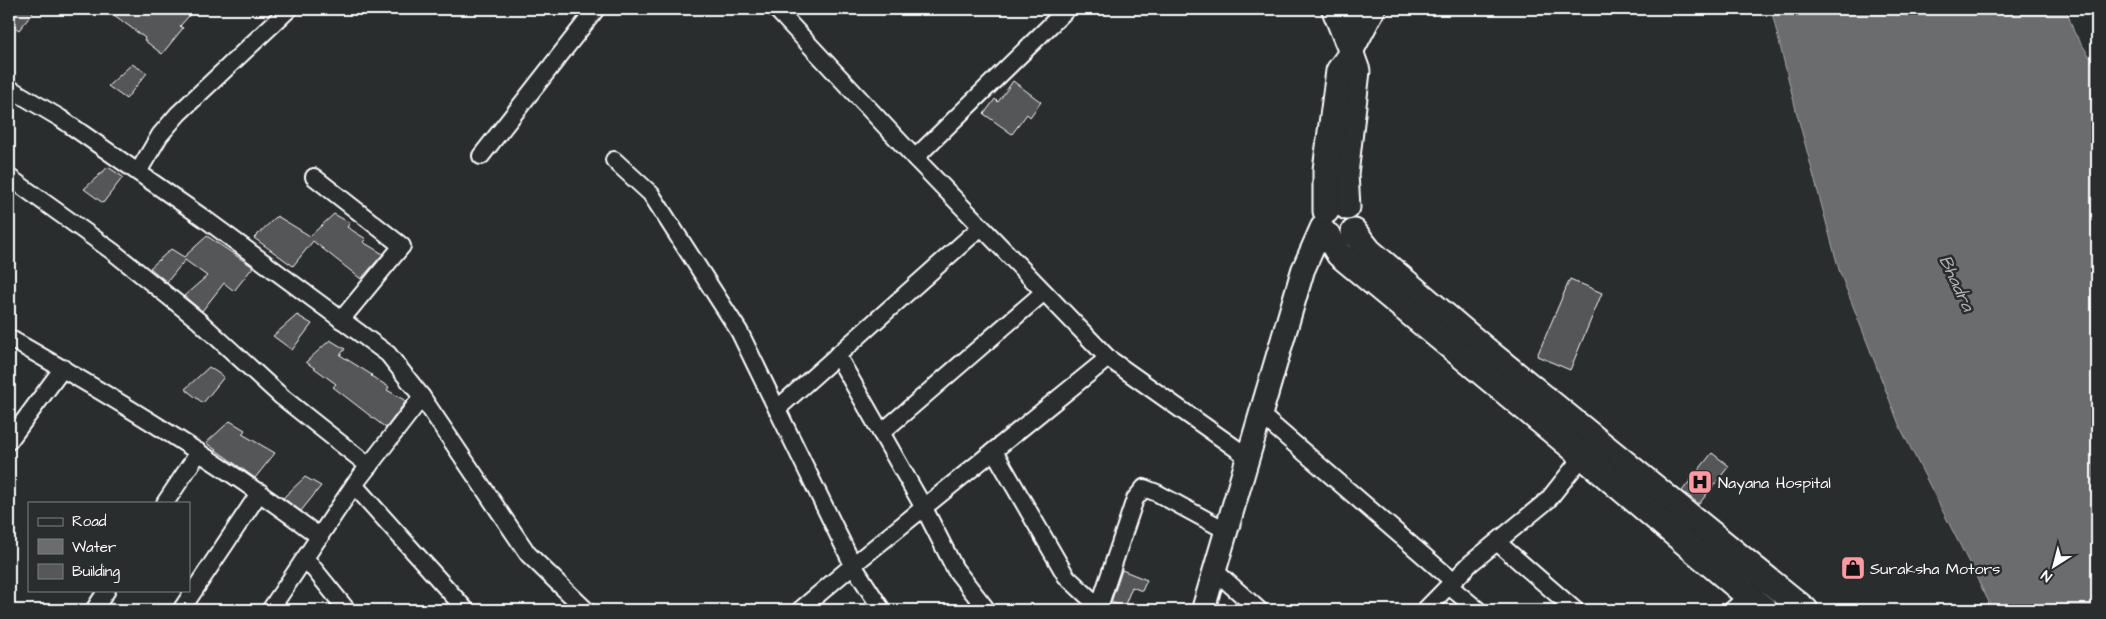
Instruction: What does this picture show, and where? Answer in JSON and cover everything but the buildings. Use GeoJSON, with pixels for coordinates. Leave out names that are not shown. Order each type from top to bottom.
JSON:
{"type":"FeatureCollection","features":[{"type":"Feature","properties":{"kind":"main road"},"geometry":{"type":"LineString","coordinates":[[1356,9],[1351,54],[1357,71],[1346,174],[1331,220],[1339,254],[1583,456],[1749,606]]}},
{"type":"Feature","properties":{"kind":"main road"},"geometry":{"type":"LineString","coordinates":[[1331,220],[1339,240],[1345,239],[1354,232],[1369,251],[1488,352],[1805,610]]}},
{"type":"Feature","properties":{"kind":"street"},"geometry":{"type":"LineString","coordinates":[[138,172],[160,135],[178,114],[289,9]]}},
{"type":"Feature","properties":{"kind":"street"},"geometry":{"type":"LineString","coordinates":[[481,156],[596,9]]}},
{"type":"Feature","properties":{"kind":"street"},"geometry":{"type":"LineString","coordinates":[[776,9],[915,158],[1108,358],[1248,457]]}},
{"type":"Feature","properties":{"kind":"street"},"geometry":{"type":"LineString","coordinates":[[915,158],[1067,9]]}},
{"type":"Feature","properties":{"kind":"street"},"geometry":{"type":"LineString","coordinates":[[1333,9],[1351,54]]}},
{"type":"Feature","properties":{"kind":"street"},"geometry":{"type":"LineString","coordinates":[[1351,54],[1374,9]]}},
{"type":"Feature","properties":{"kind":"street"},"geometry":{"type":"LineString","coordinates":[[9,88],[60,118],[138,172],[388,354],[422,397],[528,554],[586,610]]}},
{"type":"Feature","properties":{"kind":"street"},"geometry":{"type":"LineString","coordinates":[[614,160],[651,194],[739,331],[853,565],[882,610]]}},
{"type":"Feature","properties":{"kind":"street"},"geometry":{"type":"LineString","coordinates":[[9,177],[112,251],[199,321],[282,397],[369,466]]}},
{"type":"Feature","properties":{"kind":"street"},"geometry":{"type":"LineString","coordinates":[[314,177],[402,246],[341,320]]}},
{"type":"Feature","properties":{"kind":"street"},"geometry":{"type":"LineString","coordinates":[[1203,610],[1303,270],[1331,220]]}},
{"type":"Feature","properties":{"kind":"street"},"geometry":{"type":"LineString","coordinates":[[777,409],[981,227]]}},
{"type":"Feature","properties":{"kind":"street"},"geometry":{"type":"LineString","coordinates":[[882,433],[1044,292]]}},
{"type":"Feature","properties":{"kind":"street"},"geometry":{"type":"LineString","coordinates":[[9,338],[135,410],[260,492],[320,537]]}},
{"type":"Feature","properties":{"kind":"street"},"geometry":{"type":"LineString","coordinates":[[837,355],[924,508],[956,569],[987,610]]}},
{"type":"Feature","properties":{"kind":"street"},"geometry":{"type":"LineString","coordinates":[[800,610],[1108,358]]}},
{"type":"Feature","properties":{"kind":"street"},"geometry":{"type":"LineString","coordinates":[[9,441],[63,368]]}},
{"type":"Feature","properties":{"kind":"street"},"geometry":{"type":"LineString","coordinates":[[270,610],[354,486],[422,397]]}},
{"type":"Feature","properties":{"kind":"street"},"geometry":{"type":"LineString","coordinates":[[1261,415],[1478,610]]}},
{"type":"Feature","properties":{"kind":"street"},"geometry":{"type":"LineString","coordinates":[[994,451],[1066,576],[1098,609],[1136,498],[1144,488],[1157,493],[1227,531]]}},
{"type":"Feature","properties":{"kind":"street"},"geometry":{"type":"LineString","coordinates":[[167,502],[199,452]]}},
{"type":"Feature","properties":{"kind":"street"},"geometry":{"type":"LineString","coordinates":[[1425,610],[1471,563],[1548,500],[1583,456]]}},
{"type":"Feature","properties":{"kind":"street"},"geometry":{"type":"LineString","coordinates":[[354,486],[466,610]]}},
{"type":"Feature","properties":{"kind":"street"},"geometry":{"type":"LineString","coordinates":[[181,610],[260,492]]}},
{"type":"Feature","properties":{"kind":"street"},"geometry":{"type":"LineString","coordinates":[[1497,542],[1575,610]]}},
{"type":"Feature","properties":{"kind":"street"},"geometry":{"type":"LineString","coordinates":[[305,558],[347,610]]}},
{"type":"Feature","properties":{"kind":"street"},"geometry":{"type":"LineString","coordinates":[[1215,571],[1259,610]]}},
{"type":"Feature","properties":{"kind":"street"},"geometry":{"type":"LineString","coordinates":[[1749,606],[1766,578]]}},
{"type":"Feature","properties":{"kind":"street"},"geometry":{"type":"LineString","coordinates":[[94,610],[106,592]]}},
{"type":"Feature","properties":{"kind":"water","name":"Bhadra"},"geometry":{"type":"Polygon","coordinates":[[[1771,9],[2066,9],[2074,32],[2097,68],[2097,610],[1993,610],[1900,427],[1839,270],[1771,9]]]}},
{"type":"Feature","properties":{"kind":"place","name":"Nayana Hospital"},"geometry":{"type":"Point","coordinates":[1700,482]}},
{"type":"Feature","properties":{"kind":"place","name":"Suraksha Motors"},"geometry":{"type":"Point","coordinates":[1853,568]}}]}
